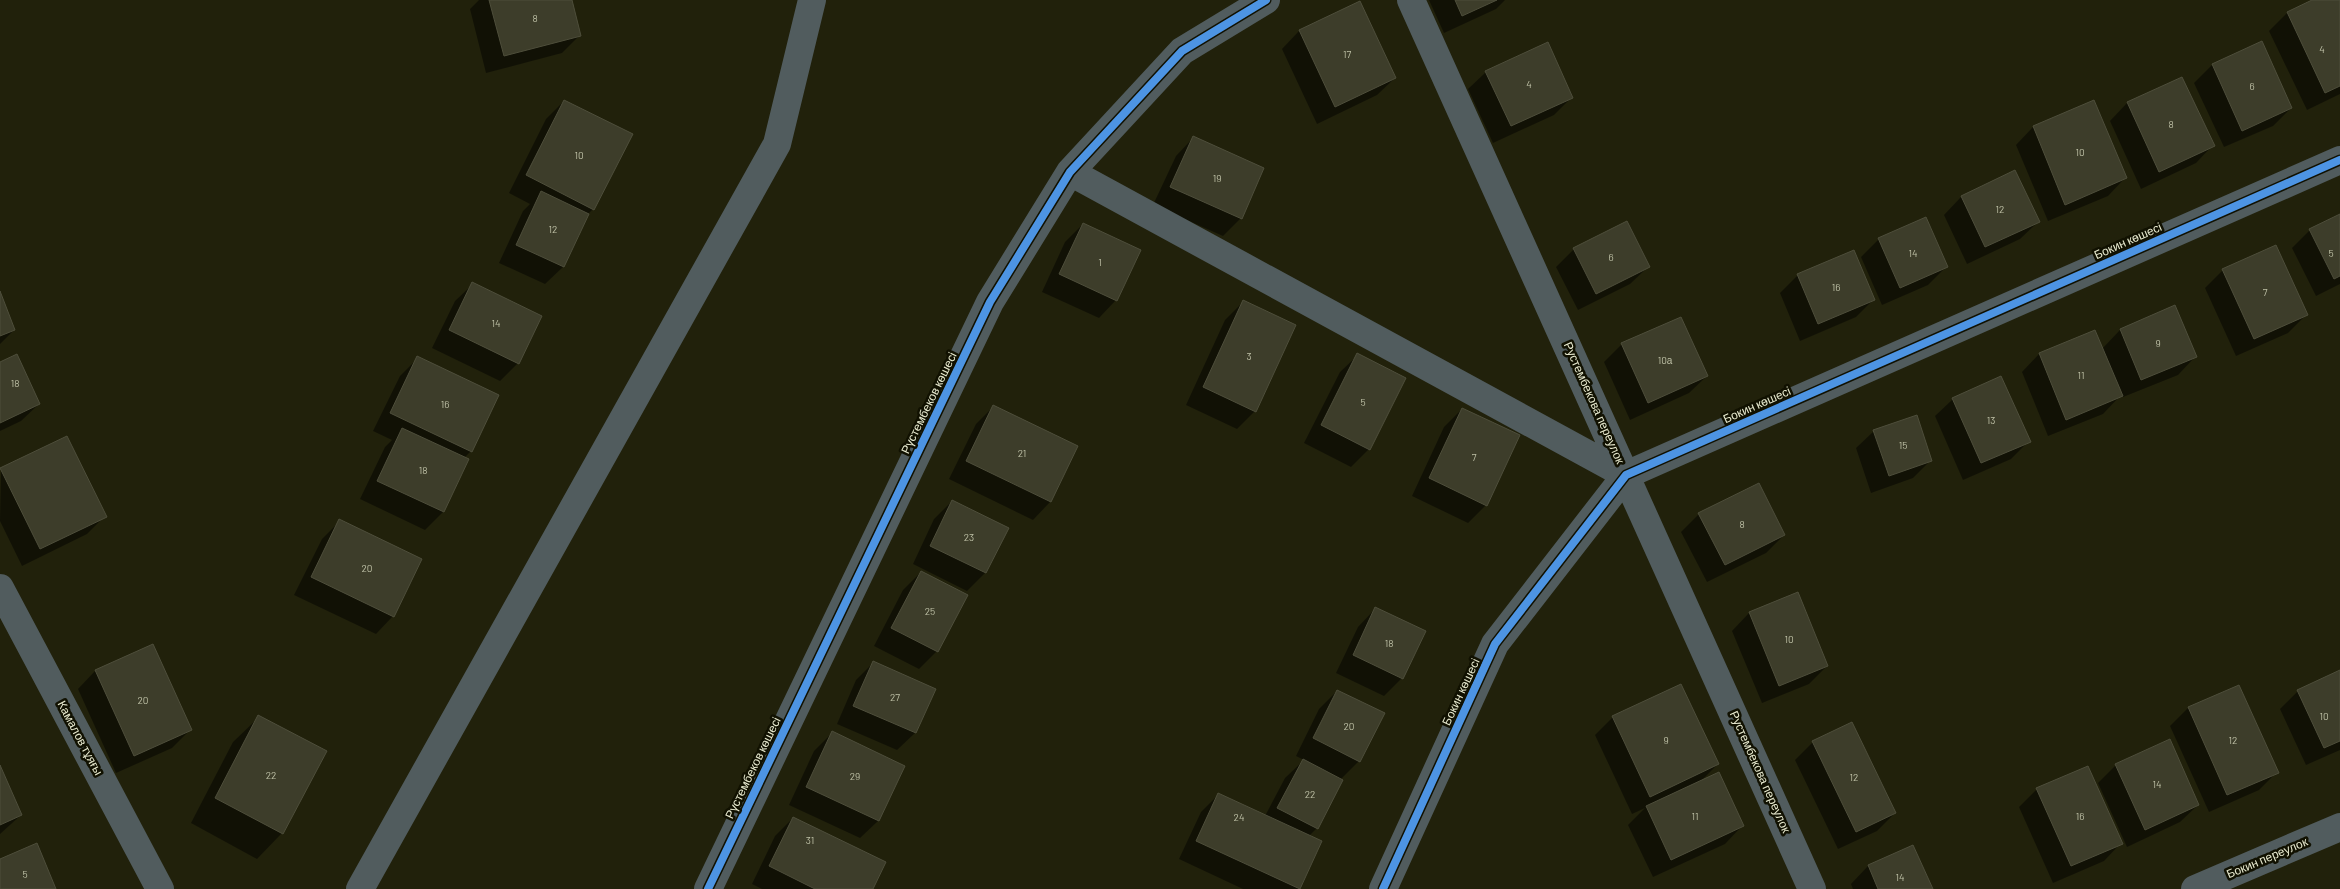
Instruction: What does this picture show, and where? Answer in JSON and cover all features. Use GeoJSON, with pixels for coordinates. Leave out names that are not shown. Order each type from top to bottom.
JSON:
{"type":"FeatureCollection","features":[{"type":"Feature","properties":{"kind":"street"},"geometry":{"type":"LineString","coordinates":[[360,889],[777,144],[812,0]]}},
{"type":"Feature","properties":{"kind":"street","name":"Рүстембеков көшесі"},"geometry":{"type":"LineString","coordinates":[[708,889],[990,302],[1070,172],[1182,51],[1266,0]]}},
{"type":"Feature","properties":{"kind":"street","name":"Рустембекова переулок"},"geometry":{"type":"LineString","coordinates":[[1411,0],[1812,889]]}},
{"type":"Feature","properties":{"kind":"street","name":"Бокин көшесі"},"geometry":{"type":"LineString","coordinates":[[1383,889],[1495,644],[1626,475],[2340,160]]}},
{"type":"Feature","properties":{"kind":"street"},"geometry":{"type":"LineString","coordinates":[[1070,172],[1626,475]]}},
{"type":"Feature","properties":{"kind":"street","name":"Камалов тұяғы"},"geometry":{"type":"LineString","coordinates":[[0,588],[160,889]]}},
{"type":"Feature","properties":{"kind":"street","name":"Бокин переулок"},"geometry":{"type":"LineString","coordinates":[[2195,889],[2340,827]]}},
{"type":"Feature","properties":{"kind":"building"},"geometry":{"type":"Polygon","coordinates":[[[489,0],[572,0],[581,36],[504,56],[489,0]]]}},
{"type":"Feature","properties":{"kind":"building"},"geometry":{"type":"Polygon","coordinates":[[[1455,0],[1497,0],[1462,16],[1455,0]]]}},
{"type":"Feature","properties":{"kind":"building"},"geometry":{"type":"Polygon","coordinates":[[[2312,0],[2340,0],[2340,86],[2325,93],[2287,12],[2312,0]]]}},
{"type":"Feature","properties":{"kind":"building"},"geometry":{"type":"Polygon","coordinates":[[[1360,1],[1396,78],[1335,107],[1299,30],[1360,1]]]}},
{"type":"Feature","properties":{"kind":"building"},"geometry":{"type":"Polygon","coordinates":[[[2262,41],[2292,108],[2242,131],[2212,64],[2262,41]]]}},
{"type":"Feature","properties":{"kind":"building"},"geometry":{"type":"Polygon","coordinates":[[[1548,42],[1573,98],[1511,126],[1485,71],[1548,42]]]}},
{"type":"Feature","properties":{"kind":"building"},"geometry":{"type":"Polygon","coordinates":[[[2182,77],[2215,146],[2159,172],[2127,102],[2182,77]]]}},
{"type":"Feature","properties":{"kind":"building"},"geometry":{"type":"Polygon","coordinates":[[[564,100],[633,134],[594,210],[526,175],[564,100]]]}},
{"type":"Feature","properties":{"kind":"building"},"geometry":{"type":"Polygon","coordinates":[[[2094,100],[2127,178],[2065,205],[2033,126],[2094,100]]]}},
{"type":"Feature","properties":{"kind":"building"},"geometry":{"type":"Polygon","coordinates":[[[1193,136],[1264,168],[1242,219],[1170,187],[1193,136]]]}},
{"type":"Feature","properties":{"kind":"building"},"geometry":{"type":"Polygon","coordinates":[[[2015,170],[2040,222],[1985,247],[1961,196],[2015,170]]]}},
{"type":"Feature","properties":{"kind":"building"},"geometry":{"type":"Polygon","coordinates":[[[541,191],[589,214],[564,267],[516,245],[541,191]]]}},
{"type":"Feature","properties":{"kind":"building"},"geometry":{"type":"Polygon","coordinates":[[[2340,214],[2340,276],[2334,279],[2309,229],[2340,214]]]}},
{"type":"Feature","properties":{"kind":"building"},"geometry":{"type":"Polygon","coordinates":[[[1926,217],[1948,267],[1900,288],[1878,238],[1926,217]]]}},
{"type":"Feature","properties":{"kind":"building"},"geometry":{"type":"Polygon","coordinates":[[[1627,221],[1650,267],[1596,294],[1573,248],[1627,221]]]}},
{"type":"Feature","properties":{"kind":"building"},"geometry":{"type":"Polygon","coordinates":[[[1083,223],[1141,250],[1117,301],[1059,274],[1083,223]]]}},
{"type":"Feature","properties":{"kind":"building"},"geometry":{"type":"Polygon","coordinates":[[[2276,245],[2308,315],[2254,339],[2222,269],[2276,245]]]}},
{"type":"Feature","properties":{"kind":"building"},"geometry":{"type":"Polygon","coordinates":[[[1854,250],[1875,300],[1818,324],[1797,274],[1854,250]]]}},
{"type":"Feature","properties":{"kind":"building"},"geometry":{"type":"Polygon","coordinates":[[[472,282],[542,316],[519,364],[449,330],[472,282]]]}},
{"type":"Feature","properties":{"kind":"building"},"geometry":{"type":"Polygon","coordinates":[[[0,291],[15,330],[0,336],[0,291]]]}},
{"type":"Feature","properties":{"kind":"building"},"geometry":{"type":"Polygon","coordinates":[[[1243,300],[1296,325],[1256,412],[1203,387],[1243,300]]]}},
{"type":"Feature","properties":{"kind":"building"},"geometry":{"type":"Polygon","coordinates":[[[2175,305],[2197,357],[2141,380],[2120,329],[2175,305]]]}},
{"type":"Feature","properties":{"kind":"building"},"geometry":{"type":"Polygon","coordinates":[[[1681,317],[1708,376],[1648,403],[1621,343],[1681,317]]]}},
{"type":"Feature","properties":{"kind":"building"},"geometry":{"type":"Polygon","coordinates":[[[2095,330],[2123,396],[2066,420],[2039,353],[2095,330]]]}},
{"type":"Feature","properties":{"kind":"building"},"geometry":{"type":"Polygon","coordinates":[[[1357,353],[1406,378],[1370,450],[1321,425],[1357,353]]]}},
{"type":"Feature","properties":{"kind":"building"},"geometry":{"type":"Polygon","coordinates":[[[17,354],[40,404],[0,423],[0,362],[17,354]]]}},
{"type":"Feature","properties":{"kind":"building"},"geometry":{"type":"Polygon","coordinates":[[[417,356],[499,395],[472,452],[390,413],[417,356]]]}},
{"type":"Feature","properties":{"kind":"building"},"geometry":{"type":"Polygon","coordinates":[[[2001,376],[2031,442],[1981,463],[1952,398],[2001,376]]]}},
{"type":"Feature","properties":{"kind":"building"},"geometry":{"type":"Polygon","coordinates":[[[993,405],[1078,446],[1051,502],[966,461],[993,405]]]}},
{"type":"Feature","properties":{"kind":"building"},"geometry":{"type":"Polygon","coordinates":[[[1462,408],[1520,435],[1487,506],[1429,478],[1462,408]]]}},
{"type":"Feature","properties":{"kind":"building"},"geometry":{"type":"Polygon","coordinates":[[[1917,415],[1932,461],[1889,476],[1873,430],[1917,415]]]}},
{"type":"Feature","properties":{"kind":"building"},"geometry":{"type":"Polygon","coordinates":[[[402,428],[469,459],[444,512],[377,481],[402,428]]]}},
{"type":"Feature","properties":{"kind":"building"},"geometry":{"type":"Polygon","coordinates":[[[67,436],[107,517],[40,549],[0,468],[67,436]]]}},
{"type":"Feature","properties":{"kind":"building"},"geometry":{"type":"Polygon","coordinates":[[[1759,483],[1785,535],[1725,565],[1698,513],[1759,483]]]}},
{"type":"Feature","properties":{"kind":"building"},"geometry":{"type":"Polygon","coordinates":[[[952,500],[1009,528],[986,573],[930,546],[952,500]]]}},
{"type":"Feature","properties":{"kind":"building"},"geometry":{"type":"Polygon","coordinates":[[[339,519],[422,559],[394,617],[311,577],[339,519]]]}},
{"type":"Feature","properties":{"kind":"building"},"geometry":{"type":"Polygon","coordinates":[[[921,571],[968,595],[938,652],[891,628],[921,571]]]}},
{"type":"Feature","properties":{"kind":"building"},"geometry":{"type":"Polygon","coordinates":[[[1798,592],[1828,666],[1779,686],[1749,612],[1798,592]]]}},
{"type":"Feature","properties":{"kind":"building"},"geometry":{"type":"Polygon","coordinates":[[[1375,607],[1426,631],[1403,679],[1353,655],[1375,607]]]}},
{"type":"Feature","properties":{"kind":"building"},"geometry":{"type":"Polygon","coordinates":[[[153,644],[192,730],[134,756],[95,670],[153,644]]]}},
{"type":"Feature","properties":{"kind":"building"},"geometry":{"type":"Polygon","coordinates":[[[873,661],[936,689],[916,733],[853,706],[873,661]]]}},
{"type":"Feature","properties":{"kind":"building"},"geometry":{"type":"Polygon","coordinates":[[[2340,670],[2340,741],[2324,748],[2297,690],[2340,670]]]}},
{"type":"Feature","properties":{"kind":"building"},"geometry":{"type":"Polygon","coordinates":[[[1681,684],[1719,764],[1650,797],[1612,716],[1681,684]]]}},
{"type":"Feature","properties":{"kind":"building"},"geometry":{"type":"Polygon","coordinates":[[[2239,685],[2279,773],[2227,795],[2188,707],[2239,685]]]}},
{"type":"Feature","properties":{"kind":"building"},"geometry":{"type":"Polygon","coordinates":[[[1337,690],[1385,713],[1360,762],[1313,738],[1337,690]]]}},
{"type":"Feature","properties":{"kind":"building"},"geometry":{"type":"Polygon","coordinates":[[[258,715],[327,751],[283,834],[215,798],[258,715]]]}},
{"type":"Feature","properties":{"kind":"building"},"geometry":{"type":"Polygon","coordinates":[[[1852,722],[1896,813],[1856,832],[1812,741],[1852,722]]]}},
{"type":"Feature","properties":{"kind":"building"},"geometry":{"type":"Polygon","coordinates":[[[832,731],[905,766],[879,821],[806,787],[832,731]]]}},
{"type":"Feature","properties":{"kind":"building"},"geometry":{"type":"Polygon","coordinates":[[[2170,739],[2199,805],[2145,830],[2115,764],[2170,739]]]}},
{"type":"Feature","properties":{"kind":"building"},"geometry":{"type":"Polygon","coordinates":[[[1303,759],[1343,780],[1318,829],[1277,808],[1303,759]]]}},
{"type":"Feature","properties":{"kind":"building"},"geometry":{"type":"Polygon","coordinates":[[[0,765],[22,815],[0,825],[0,765]]]}},
{"type":"Feature","properties":{"kind":"building"},"geometry":{"type":"Polygon","coordinates":[[[2088,766],[2123,844],[2071,866],[2036,788],[2088,766]]]}},
{"type":"Feature","properties":{"kind":"building"},"geometry":{"type":"Polygon","coordinates":[[[1719,772],[1744,826],[1671,860],[1646,806],[1719,772]]]}},
{"type":"Feature","properties":{"kind":"building"},"geometry":{"type":"Polygon","coordinates":[[[1218,793],[1322,841],[1300,889],[1196,841],[1218,793]]]}},
{"type":"Feature","properties":{"kind":"building"},"geometry":{"type":"Polygon","coordinates":[[[793,817],[886,862],[873,889],[815,889],[769,866],[793,817]]]}},
{"type":"Feature","properties":{"kind":"building"},"geometry":{"type":"Polygon","coordinates":[[[37,843],[56,889],[0,889],[0,859],[37,843]]]}},
{"type":"Feature","properties":{"kind":"building"},"geometry":{"type":"Polygon","coordinates":[[[1913,845],[1933,889],[1878,889],[1868,865],[1913,845]]]}},
{"type":"Feature","properties":{"kind":"cycle path"},"geometry":{"type":"LineString","coordinates":[[708,889],[990,302],[1070,172],[1182,51],[1266,0]]}},
{"type":"Feature","properties":{"kind":"cycle path"},"geometry":{"type":"LineString","coordinates":[[1383,889],[1495,644],[1626,475],[2340,160]]}}]}
